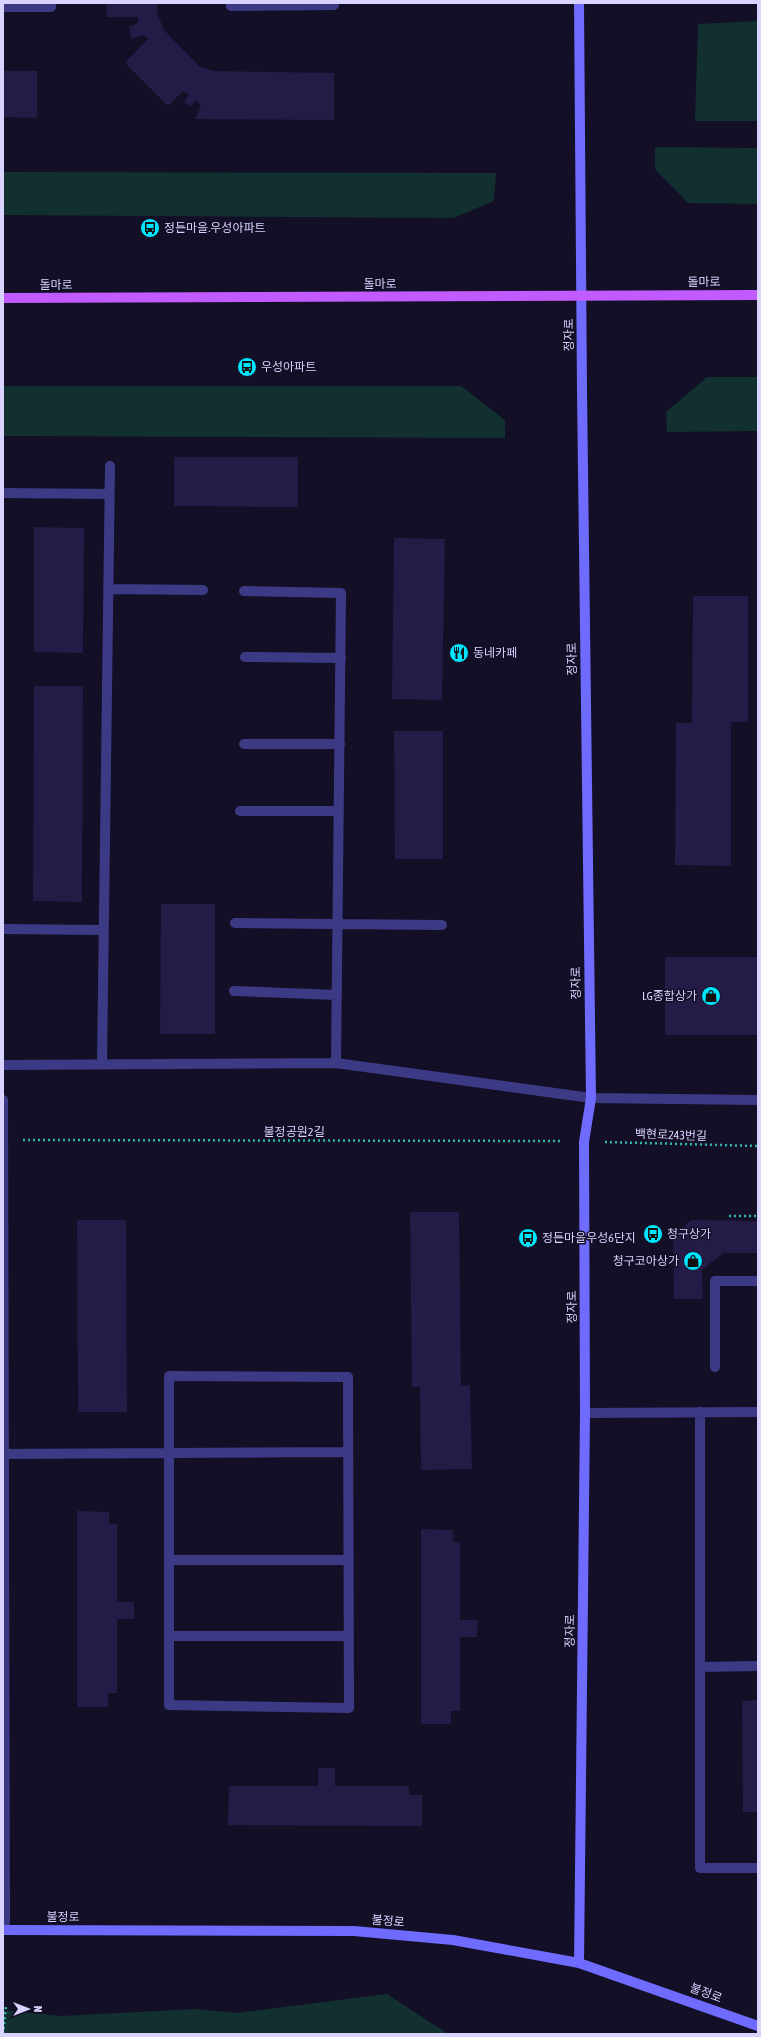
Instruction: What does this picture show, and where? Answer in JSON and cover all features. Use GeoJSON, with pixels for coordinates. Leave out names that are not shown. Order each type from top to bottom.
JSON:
{"type":"FeatureCollection","features":[{"type":"Feature","properties":{"kind":"main road","name":"돌마로"},"geometry":{"type":"LineString","coordinates":[[3,298],[758,295]]}},
{"type":"Feature","properties":{"kind":"street","name":"정자로"},"geometry":{"type":"LineString","coordinates":[[579,3],[591,1098],[584,1142],[585,1413],[579,1963]]}},
{"type":"Feature","properties":{"kind":"street","name":"불정로"},"geometry":{"type":"LineString","coordinates":[[4,1930],[354,1931],[453,1940],[579,1963],[758,2026]]}},
{"type":"Feature","properties":{"kind":"lane"},"geometry":{"type":"LineString","coordinates":[[3,7],[51,7],[51,3]]}},
{"type":"Feature","properties":{"kind":"lane"},"geometry":{"type":"LineString","coordinates":[[231,3],[231,6],[334,5],[334,3]]}},
{"type":"Feature","properties":{"kind":"lane"},"geometry":{"type":"LineString","coordinates":[[102,1064],[110,466]]}},
{"type":"Feature","properties":{"kind":"lane"},"geometry":{"type":"LineString","coordinates":[[3,492],[109,494]]}},
{"type":"Feature","properties":{"kind":"lane"},"geometry":{"type":"LineString","coordinates":[[108,589],[203,590]]}},
{"type":"Feature","properties":{"kind":"lane"},"geometry":{"type":"LineString","coordinates":[[244,591],[341,593],[336,1063]]}},
{"type":"Feature","properties":{"kind":"lane"},"geometry":{"type":"LineString","coordinates":[[245,657],[341,658]]}},
{"type":"Feature","properties":{"kind":"lane"},"geometry":{"type":"LineString","coordinates":[[244,744],[340,744]]}},
{"type":"Feature","properties":{"kind":"lane"},"geometry":{"type":"LineString","coordinates":[[240,811],[339,811]]}},
{"type":"Feature","properties":{"kind":"lane"},"geometry":{"type":"LineString","coordinates":[[235,923],[442,925]]}},
{"type":"Feature","properties":{"kind":"lane"},"geometry":{"type":"LineString","coordinates":[[3,929],[104,930]]}},
{"type":"Feature","properties":{"kind":"lane"},"geometry":{"type":"LineString","coordinates":[[234,992],[337,995]]}},
{"type":"Feature","properties":{"kind":"lane"},"geometry":{"type":"LineString","coordinates":[[3,1065],[336,1063],[591,1098],[758,1100]]}},
{"type":"Feature","properties":{"kind":"lane"},"geometry":{"type":"LineString","coordinates":[[3,1100],[4,1930]]}},
{"type":"Feature","properties":{"kind":"lane"},"geometry":{"type":"LineString","coordinates":[[715,1368],[715,1281],[758,1281]]}},
{"type":"Feature","properties":{"kind":"lane"},"geometry":{"type":"LineString","coordinates":[[169,1376],[348,1377],[349,1708],[169,1706],[169,1452],[169,1376]]}},
{"type":"Feature","properties":{"kind":"lane"},"geometry":{"type":"LineString","coordinates":[[700,1412],[700,1868],[758,1868]]}},
{"type":"Feature","properties":{"kind":"lane"},"geometry":{"type":"LineString","coordinates":[[585,1413],[758,1412]]}},
{"type":"Feature","properties":{"kind":"lane"},"geometry":{"type":"LineString","coordinates":[[3,1454],[348,1452]]}},
{"type":"Feature","properties":{"kind":"lane"},"geometry":{"type":"LineString","coordinates":[[169,1560],[349,1560]]}},
{"type":"Feature","properties":{"kind":"lane"},"geometry":{"type":"LineString","coordinates":[[169,1636],[349,1636]]}},
{"type":"Feature","properties":{"kind":"lane"},"geometry":{"type":"LineString","coordinates":[[700,1667],[758,1666]]}},
{"type":"Feature","properties":{"kind":"path","name":"불정공원2길"},"geometry":{"type":"LineString","coordinates":[[19,1140],[584,1142]]}},
{"type":"Feature","properties":{"kind":"path","name":"백현로243번길"},"geometry":{"type":"LineString","coordinates":[[584,1142],[758,1146]]}},
{"type":"Feature","properties":{"kind":"path"},"geometry":{"type":"LineString","coordinates":[[729,1216],[758,1216]]}},
{"type":"Feature","properties":{"kind":"path"},"geometry":{"type":"LineString","coordinates":[[3,2034],[6,2006]]}},
{"type":"Feature","properties":{"kind":"green space"},"geometry":{"type":"Polygon","coordinates":[[[758,21],[758,121],[695,121],[698,24],[758,21]]]}},
{"type":"Feature","properties":{"kind":"green space"},"geometry":{"type":"Polygon","coordinates":[[[655,147],[758,148],[758,204],[688,203],[655,169],[655,147]]]}},
{"type":"Feature","properties":{"kind":"green space"},"geometry":{"type":"Polygon","coordinates":[[[3,172],[496,173],[494,201],[453,218],[3,215],[3,172]]]}},
{"type":"Feature","properties":{"kind":"green space"},"geometry":{"type":"Polygon","coordinates":[[[707,377],[758,377],[758,431],[667,432],[666,412],[707,377]]]}},
{"type":"Feature","properties":{"kind":"green space"},"geometry":{"type":"Polygon","coordinates":[[[3,386],[461,386],[505,420],[505,438],[3,436],[3,386]]]}},
{"type":"Feature","properties":{"kind":"green space"},"geometry":{"type":"Polygon","coordinates":[[[387,1994],[448,2034],[3,2034],[3,2010],[61,2016],[195,2009],[236,2013],[387,1994]]]}},
{"type":"Feature","properties":{"kind":"building"},"geometry":{"type":"Polygon","coordinates":[[[106,3],[157,3],[157,13],[164,30],[199,66],[214,71],[334,73],[334,120],[195,119],[201,105],[196,100],[191,107],[184,102],[189,95],[183,91],[168,106],[125,63],[148,39],[143,35],[132,39],[129,27],[138,23],[138,17],[107,17],[106,3]]]}},
{"type":"Feature","properties":{"kind":"building"},"geometry":{"type":"Polygon","coordinates":[[[3,71],[37,71],[37,118],[3,117],[3,71]]]}},
{"type":"Feature","properties":{"kind":"building"},"geometry":{"type":"Polygon","coordinates":[[[174,457],[298,457],[298,507],[174,506],[174,457]]]}},
{"type":"Feature","properties":{"kind":"building"},"geometry":{"type":"Polygon","coordinates":[[[34,527],[84,528],[83,653],[34,652],[34,527]]]}},
{"type":"Feature","properties":{"kind":"building"},"geometry":{"type":"Polygon","coordinates":[[[394,538],[445,539],[442,700],[392,699],[394,538]]]}},
{"type":"Feature","properties":{"kind":"building"},"geometry":{"type":"Polygon","coordinates":[[[693,596],[748,596],[748,722],[731,722],[731,866],[675,865],[676,723],[692,723],[693,596]]]}},
{"type":"Feature","properties":{"kind":"building"},"geometry":{"type":"Polygon","coordinates":[[[34,686],[83,686],[82,902],[33,901],[34,686]]]}},
{"type":"Feature","properties":{"kind":"building"},"geometry":{"type":"Polygon","coordinates":[[[394,731],[443,731],[443,859],[395,859],[394,731]]]}},
{"type":"Feature","properties":{"kind":"building"},"geometry":{"type":"Polygon","coordinates":[[[161,904],[215,904],[215,1034],[160,1034],[161,904]]]}},
{"type":"Feature","properties":{"kind":"building","name":"LG종합상가"},"geometry":{"type":"Polygon","coordinates":[[[665,957],[758,957],[758,1035],[665,1035],[665,957]]]}},
{"type":"Feature","properties":{"kind":"building"},"geometry":{"type":"Polygon","coordinates":[[[410,1212],[459,1212],[461,1386],[470,1385],[472,1469],[421,1470],[420,1387],[412,1387],[410,1212]]]}},
{"type":"Feature","properties":{"kind":"building"},"geometry":{"type":"Polygon","coordinates":[[[77,1220],[126,1220],[127,1412],[78,1412],[77,1220]]]}},
{"type":"Feature","properties":{"kind":"building","name":"청구코아상가"},"geometry":{"type":"Polygon","coordinates":[[[691,1220],[758,1221],[758,1253],[723,1253],[702,1270],[703,1299],[674,1299],[673,1237],[691,1220]]]}},
{"type":"Feature","properties":{"kind":"building"},"geometry":{"type":"Polygon","coordinates":[[[77,1511],[109,1512],[109,1524],[117,1524],[117,1602],[134,1602],[134,1619],[117,1619],[117,1693],[108,1693],[108,1707],[77,1707],[77,1511]]]}},
{"type":"Feature","properties":{"kind":"building"},"geometry":{"type":"Polygon","coordinates":[[[421,1529],[453,1530],[453,1542],[460,1542],[460,1620],[478,1620],[477,1637],[460,1637],[460,1711],[451,1711],[451,1724],[421,1724],[421,1529]]]}},
{"type":"Feature","properties":{"kind":"building"},"geometry":{"type":"Polygon","coordinates":[[[758,1700],[758,1812],[743,1812],[742,1701],[758,1700]]]}},
{"type":"Feature","properties":{"kind":"building"},"geometry":{"type":"Polygon","coordinates":[[[318,1768],[335,1768],[335,1786],[409,1786],[409,1795],[422,1795],[422,1826],[228,1825],[229,1786],[318,1786],[318,1768]]]}},
{"type":"Feature","properties":{"kind":"place","name":"정든마을.우성아파트"},"geometry":{"type":"Point","coordinates":[150,228]}},
{"type":"Feature","properties":{"kind":"place","name":"우성아파트"},"geometry":{"type":"Point","coordinates":[247,367]}},
{"type":"Feature","properties":{"kind":"place","name":"동네카페"},"geometry":{"type":"Point","coordinates":[459,653]}},
{"type":"Feature","properties":{"kind":"place","name":"LG종합상가"},"geometry":{"type":"Point","coordinates":[711,996]}},
{"type":"Feature","properties":{"kind":"place","name":"청구상가"},"geometry":{"type":"Point","coordinates":[653,1234]}},
{"type":"Feature","properties":{"kind":"place","name":"정든마을우성6단지"},"geometry":{"type":"Point","coordinates":[528,1238]}},
{"type":"Feature","properties":{"kind":"place","name":"청구코아상가"},"geometry":{"type":"Point","coordinates":[693,1261]}}]}
